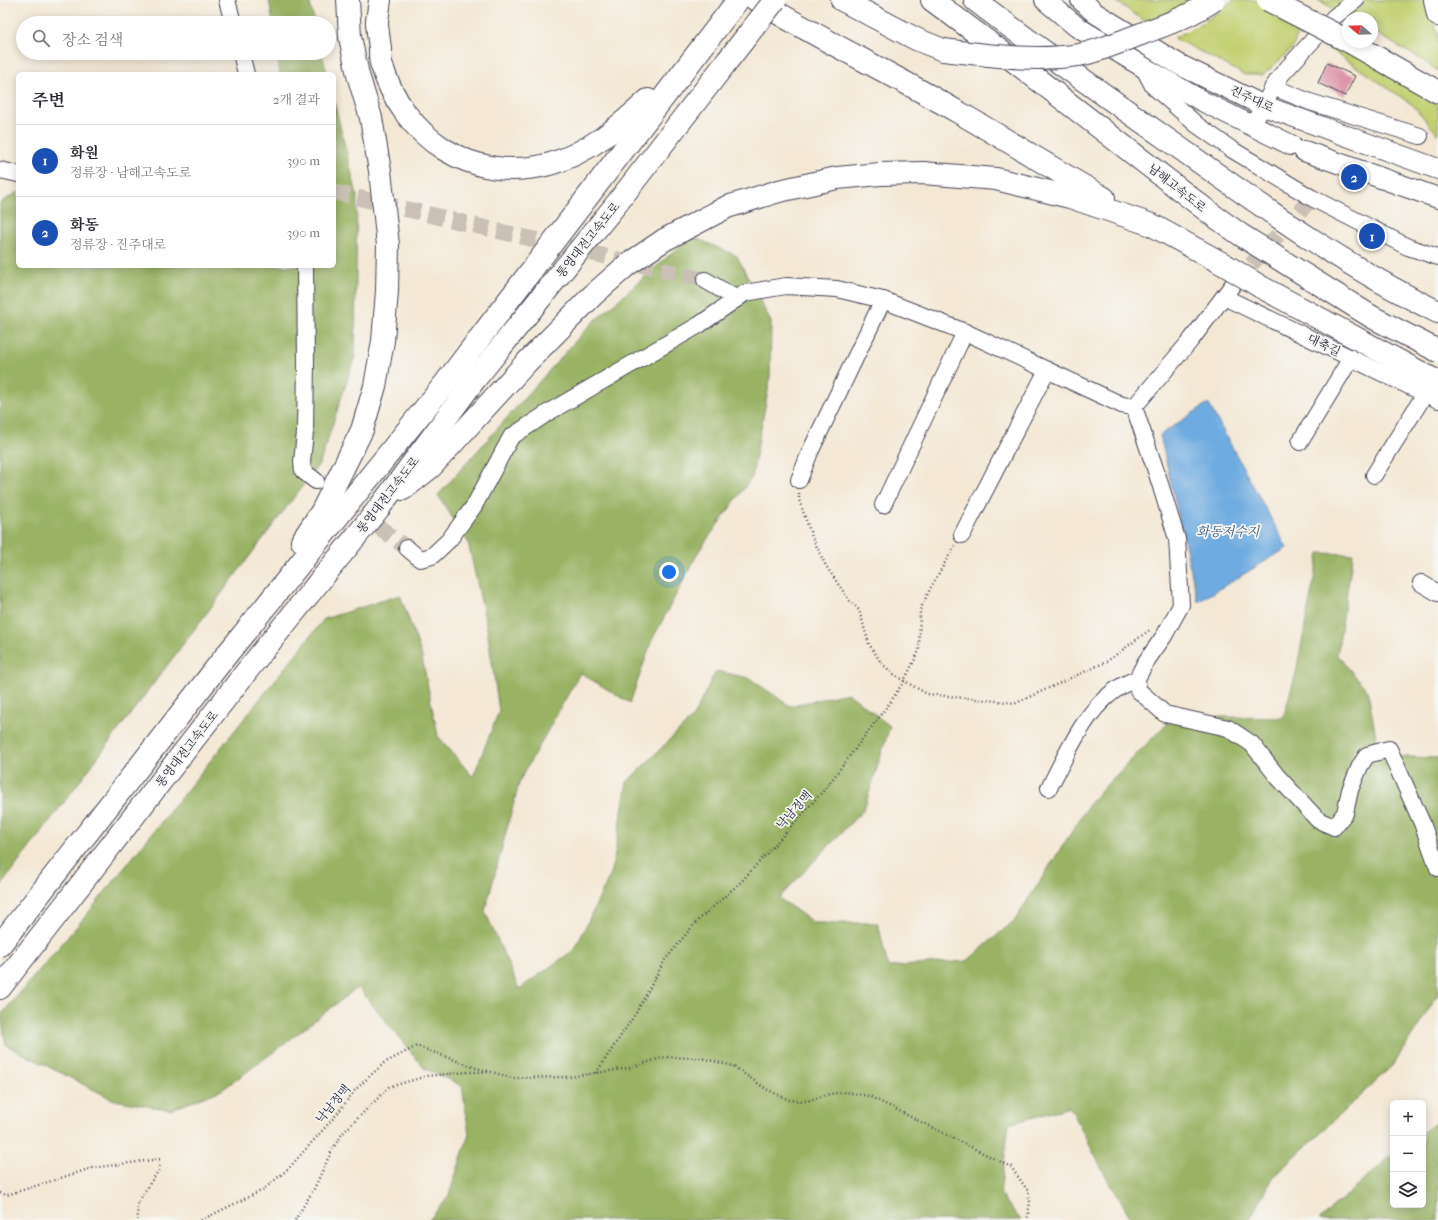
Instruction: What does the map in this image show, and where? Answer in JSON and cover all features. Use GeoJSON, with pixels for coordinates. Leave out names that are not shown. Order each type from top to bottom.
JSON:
{"type":"FeatureCollection","features":[{"type":"Feature","properties":{"kind":"highway"},"geometry":{"type":"LineString","coordinates":[[224,658],[322,511],[362,430],[376,386],[384,341],[388,245],[380,171],[372,126],[340,0]]}},
{"type":"Feature","properties":{"kind":"highway"},"geometry":{"type":"LineString","coordinates":[[348,0],[350,37]]}},
{"type":"Feature","properties":{"kind":"highway"},"geometry":{"type":"LineString","coordinates":[[380,0],[377,22],[381,62],[395,96],[405,113],[434,143],[470,163],[490,168],[525,168],[548,164],[568,158],[602,139],[655,94],[702,46]]}},
{"type":"Feature","properties":{"kind":"highway","name":"통영대전고속도로"},"geometry":{"type":"LineString","coordinates":[[0,945],[224,658],[443,386],[738,0]]}},
{"type":"Feature","properties":{"kind":"highway"},"geometry":{"type":"LineString","coordinates":[[756,0],[797,25],[840,47],[957,112],[1071,180],[1152,225],[1229,274],[1262,287],[1434,392]]}},
{"type":"Feature","properties":{"kind":"highway","name":"통영대전고속도로"},"geometry":{"type":"LineString","coordinates":[[0,988],[250,668],[379,508],[476,378],[618,202],[775,0]]}},
{"type":"Feature","properties":{"kind":"highway"},"geometry":{"type":"LineString","coordinates":[[842,0],[916,39],[943,50],[990,56],[1035,59],[1080,55],[1155,29],[1203,8],[1214,0]]}},
{"type":"Feature","properties":{"kind":"highway","name":"남해고속도로"},"geometry":{"type":"LineString","coordinates":[[932,0],[1006,55],[1210,213],[1241,235],[1372,317],[1438,351]]}},
{"type":"Feature","properties":{"kind":"highway"},"geometry":{"type":"LineString","coordinates":[[975,0],[1019,35],[1325,249],[1410,298],[1438,312]]}},
{"type":"Feature","properties":{"kind":"highway"},"geometry":{"type":"LineString","coordinates":[[1268,0],[1342,38]]}},
{"type":"Feature","properties":{"kind":"highway"},"geometry":{"type":"LineString","coordinates":[[1435,0],[1438,15]]}},
{"type":"Feature","properties":{"kind":"highway"},"geometry":{"type":"LineString","coordinates":[[1360,48],[1438,92]]}},
{"type":"Feature","properties":{"kind":"highway"},"geometry":{"type":"LineString","coordinates":[[379,508],[431,467],[526,363],[593,295],[627,265],[664,240],[727,207],[779,191],[838,178],[880,174],[923,173],[996,179],[1070,197],[1152,225]]}},
{"type":"Feature","properties":{"kind":"main road","name":"진주대로"},"geometry":{"type":"LineString","coordinates":[[1045,0],[1077,27],[1202,101],[1297,148],[1438,198]]}},
{"type":"Feature","properties":{"kind":"main road","name":"진주대로"},"geometry":{"type":"LineString","coordinates":[[1081,0],[1096,13],[1180,65],[1264,106],[1438,169]]}},
{"type":"Feature","properties":{"kind":"street"},"geometry":{"type":"LineString","coordinates":[[227,0],[231,16]]}},
{"type":"Feature","properties":{"kind":"street"},"geometry":{"type":"LineString","coordinates":[[1252,125],[1282,74],[1334,17],[1356,0]]}},
{"type":"Feature","properties":{"kind":"street"},"geometry":{"type":"LineString","coordinates":[[243,60],[246,72]]}},
{"type":"Feature","properties":{"kind":"street"},"geometry":{"type":"LineString","coordinates":[[1143,67],[1153,86],[1197,125],[1231,149],[1312,198],[1408,247],[1438,257]]}},
{"type":"Feature","properties":{"kind":"street"},"geometry":{"type":"LineString","coordinates":[[1273,87],[1310,102],[1420,136]]}},
{"type":"Feature","properties":{"kind":"street"},"geometry":{"type":"LineString","coordinates":[[0,170],[16,174]]}},
{"type":"Feature","properties":{"kind":"street"},"geometry":{"type":"LineString","coordinates":[[306,268],[305,432],[302,462],[303,472],[316,480]]}},
{"type":"Feature","properties":{"kind":"street"},"geometry":{"type":"LineString","coordinates":[[1134,407],[1191,340],[1224,297],[1229,274]]}},
{"type":"Feature","properties":{"kind":"street"},"geometry":{"type":"LineString","coordinates":[[705,280],[737,299]]}},
{"type":"Feature","properties":{"kind":"street"},"geometry":{"type":"LineString","coordinates":[[407,548],[420,560],[432,556],[448,540],[474,506],[510,437],[549,412],[699,324],[746,293],[786,286],[837,289],[883,300],[964,332],[1122,405],[1134,407]]}},
{"type":"Feature","properties":{"kind":"street","name":"대축길"},"geometry":{"type":"LineString","coordinates":[[1224,297],[1351,358],[1434,392]]}},
{"type":"Feature","properties":{"kind":"street"},"geometry":{"type":"LineString","coordinates":[[799,480],[810,452],[883,300]]}},
{"type":"Feature","properties":{"kind":"street"},"geometry":{"type":"LineString","coordinates":[[883,505],[964,332]]}},
{"type":"Feature","properties":{"kind":"street"},"geometry":{"type":"LineString","coordinates":[[1300,442],[1351,358]]}},
{"type":"Feature","properties":{"kind":"street"},"geometry":{"type":"LineString","coordinates":[[962,535],[1047,370]]}},
{"type":"Feature","properties":{"kind":"street"},"geometry":{"type":"LineString","coordinates":[[1374,475],[1434,392]]}},
{"type":"Feature","properties":{"kind":"street"},"geometry":{"type":"LineString","coordinates":[[1134,407],[1177,539],[1181,605],[1164,636],[1145,663],[1137,679],[1138,690],[1165,714],[1228,728],[1252,744],[1276,776],[1318,820],[1334,827],[1346,813],[1350,790],[1360,766],[1367,755],[1389,749],[1422,823],[1438,868]]}},
{"type":"Feature","properties":{"kind":"street"},"geometry":{"type":"LineString","coordinates":[[1421,583],[1438,593]]}},
{"type":"Feature","properties":{"kind":"street"},"geometry":{"type":"LineString","coordinates":[[1049,788],[1069,747],[1082,726],[1099,705],[1126,683],[1137,679]]}},
{"type":"Feature","properties":{"kind":"path"},"geometry":{"type":"LineString","coordinates":[[799,480],[799,500],[812,537],[826,566],[849,600],[858,610],[869,644],[882,664],[904,681],[927,694],[1016,703],[1106,662],[1154,626]]}},
{"type":"Feature","properties":{"kind":"path","name":"낙남정맥"},"geometry":{"type":"LineString","coordinates":[[596,1073],[636,1013],[665,960],[696,922],[741,882],[825,790],[892,701],[919,651],[920,610],[930,589],[962,535]]}},
{"type":"Feature","properties":{"kind":"path","name":"낙남정맥"},"geometry":{"type":"LineString","coordinates":[[201,1220],[263,1190],[289,1168],[332,1120],[355,1090],[384,1063],[418,1046],[476,1068],[512,1078],[569,1077],[629,1068],[665,1057],[701,1058],[733,1066],[766,1089],[789,1100],[807,1101],[830,1094],[845,1092],[870,1096],[1011,1168],[1028,1191],[1030,1202],[1027,1220]]}},
{"type":"Feature","properties":{"kind":"path"},"geometry":{"type":"LineString","coordinates":[[295,1220],[314,1189],[331,1152],[342,1134],[388,1088],[427,1076],[466,1072],[492,1072]]}},
{"type":"Feature","properties":{"kind":"path"},"geometry":{"type":"LineString","coordinates":[[0,1193],[7,1195],[92,1168],[160,1159],[159,1170],[137,1205],[138,1220]]}},
{"type":"Feature","properties":{"kind":"green space"},"geometry":{"type":"Polygon","coordinates":[[[269,0],[309,0],[313,16],[272,16],[269,0]]]}},
{"type":"Feature","properties":{"kind":"green space"},"geometry":{"type":"Polygon","coordinates":[[[1114,0],[1202,0],[1149,24],[1114,0]]]}},
{"type":"Feature","properties":{"kind":"green space"},"geometry":{"type":"Polygon","coordinates":[[[1234,0],[1256,0],[1288,16],[1342,47],[1342,48],[1438,101],[1438,135],[1413,105],[1333,51],[1297,34],[1293,48],[1263,75],[1245,75],[1174,38],[1201,24],[1234,0]]]}},
{"type":"Feature","properties":{"kind":"green space"},"geometry":{"type":"Polygon","coordinates":[[[1318,0],[1429,0],[1434,23],[1438,33],[1438,71],[1424,61],[1378,34],[1378,12],[1342,12],[1342,14],[1318,0]]]}},
{"type":"Feature","properties":{"kind":"green space"},"geometry":{"type":"Polygon","coordinates":[[[278,60],[324,60],[327,72],[280,72],[278,60]]]}},
{"type":"Feature","properties":{"kind":"green space"},"geometry":{"type":"Polygon","coordinates":[[[336,110],[357,195],[355,356],[320,463],[0,887],[0,203],[16,193],[16,268],[336,268],[336,110]]]}},
{"type":"Feature","properties":{"kind":"green space"},"geometry":{"type":"Polygon","coordinates":[[[691,236],[737,256],[771,322],[770,380],[752,477],[699,551],[652,640],[630,703],[580,673],[520,780],[485,911],[519,989],[575,949],[612,871],[627,782],[693,717],[716,671],[749,678],[790,706],[848,693],[890,726],[864,809],[779,898],[814,923],[878,923],[888,967],[967,961],[1015,920],[1092,800],[1174,716],[1283,718],[1296,673],[1319,553],[1353,554],[1337,655],[1368,691],[1377,743],[1386,756],[1438,757],[1438,995],[1395,1063],[1274,1176],[1250,1220],[1132,1220],[1103,1171],[1070,1107],[1009,1124],[1000,1194],[1021,1220],[429,1220],[449,1195],[469,1134],[462,1086],[424,1068],[358,987],[222,1090],[170,1110],[114,1100],[6,1045],[1,1015],[89,912],[324,619],[400,595],[421,653],[438,736],[473,777],[499,711],[487,628],[468,542],[438,495],[589,326],[691,236]]]}},
{"type":"Feature","properties":{"kind":"green space"},"geometry":{"type":"Polygon","coordinates":[[[1438,1121],[1438,1220],[1319,1220],[1390,1157],[1390,1208],[1426,1208],[1426,1130],[1438,1121]]]}},
{"type":"Feature","properties":{"kind":"water","name":"화동저수지"},"geometry":{"type":"Polygon","coordinates":[[[1208,403],[1287,548],[1198,602],[1160,435],[1208,403]]]}},
{"type":"Feature","properties":{"kind":"building"},"geometry":{"type":"Polygon","coordinates":[[[1327,63],[1355,76],[1345,96],[1318,83],[1327,63]]]}},
{"type":"Feature","properties":{"kind":"tunnel"},"geometry":{"type":"LineString","coordinates":[[336,192],[705,280]]}},
{"type":"Feature","properties":{"kind":"tunnel"},"geometry":{"type":"LineString","coordinates":[[1235,282],[1312,198]]}},
{"type":"Feature","properties":{"kind":"tunnel"},"geometry":{"type":"LineString","coordinates":[[340,498],[407,548]]}},
{"type":"Feature","properties":{"kind":"place","name":"화동"},"geometry":{"type":"Point","coordinates":[1354,177]}},
{"type":"Feature","properties":{"kind":"place","name":"화원"},"geometry":{"type":"Point","coordinates":[1372,236]}}]}
